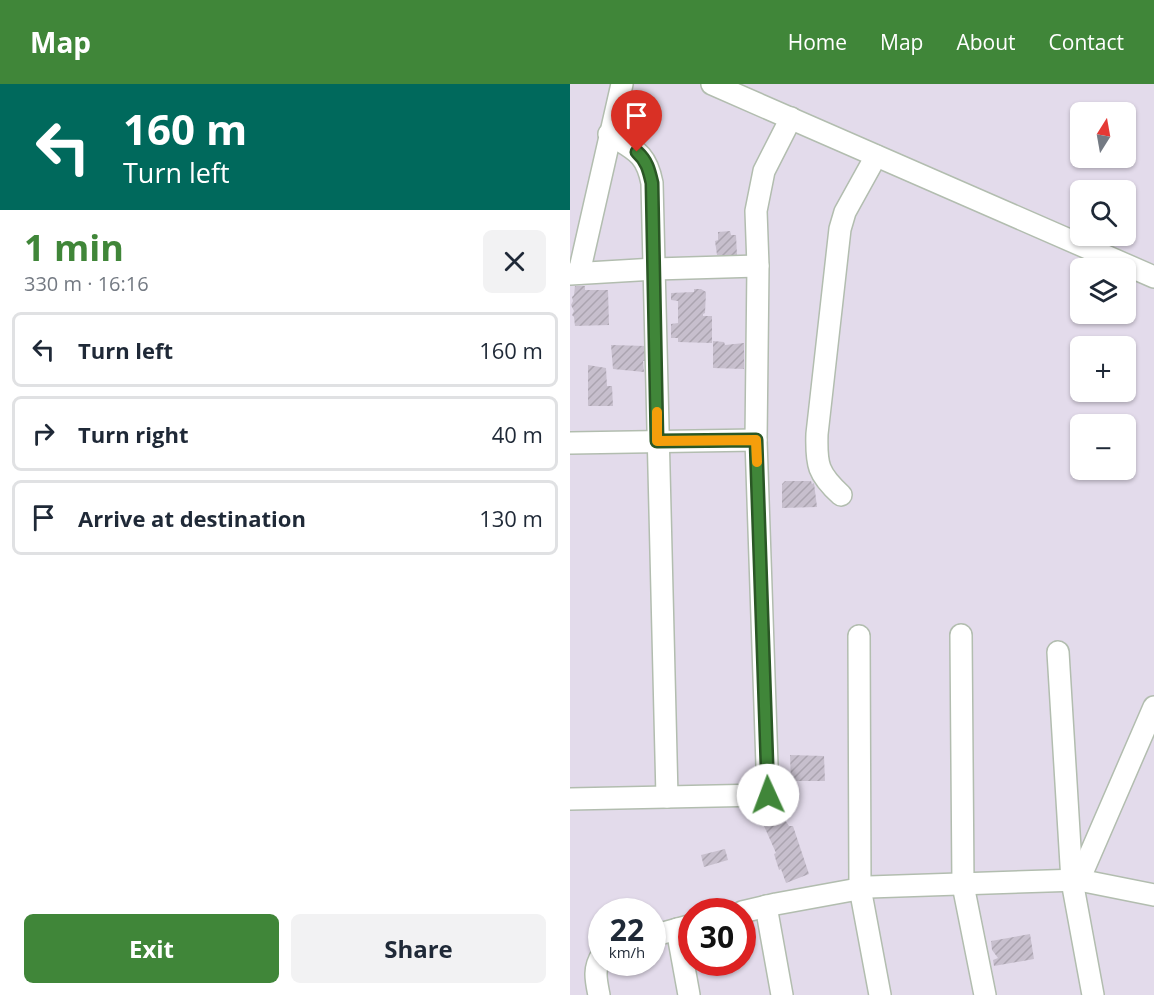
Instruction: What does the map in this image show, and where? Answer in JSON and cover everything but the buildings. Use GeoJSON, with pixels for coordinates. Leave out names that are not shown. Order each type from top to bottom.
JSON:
{"type":"FeatureCollection","features":[{"type":"Feature","properties":{"kind":"street"},"geometry":{"type":"LineString","coordinates":[[622,84],[574,273],[758,266]]}},
{"type":"Feature","properties":{"kind":"street"},"geometry":{"type":"LineString","coordinates":[[718,85],[1154,277]]}},
{"type":"Feature","properties":{"kind":"street"},"geometry":{"type":"LineString","coordinates":[[570,799],[768,795],[756,440],[758,266],[756,211],[764,171],[790,118]]}},
{"type":"Feature","properties":{"kind":"street"},"geometry":{"type":"LineString","coordinates":[[609,134],[644,158],[649,167],[652,183],[667,797]]}},
{"type":"Feature","properties":{"kind":"street"},"geometry":{"type":"LineString","coordinates":[[841,495],[825,481],[819,468],[816,454],[817,434],[840,229],[845,212],[876,156]]}},
{"type":"Feature","properties":{"kind":"street"},"geometry":{"type":"LineString","coordinates":[[570,443],[756,440]]}},
{"type":"Feature","properties":{"kind":"street"},"geometry":{"type":"LineString","coordinates":[[961,635],[963,885],[985,995]]}},
{"type":"Feature","properties":{"kind":"street"},"geometry":{"type":"LineString","coordinates":[[859,636],[860,888],[880,995]]}},
{"type":"Feature","properties":{"kind":"street"},"geometry":{"type":"LineString","coordinates":[[1058,652],[1076,880],[1093,995]]}},
{"type":"Feature","properties":{"kind":"street"},"geometry":{"type":"LineString","coordinates":[[1076,880],[1154,707]]}},
{"type":"Feature","properties":{"kind":"street"},"geometry":{"type":"LineString","coordinates":[[756,908],[860,888],[1076,880],[1154,895]]}},
{"type":"Feature","properties":{"kind":"street"},"geometry":{"type":"LineString","coordinates":[[766,906],[782,995]]}},
{"type":"Feature","properties":{"kind":"street"},"geometry":{"type":"LineString","coordinates":[[595,976],[599,995]]}},
{"type":"Feature","properties":{"kind":"street"},"geometry":{"type":"LineString","coordinates":[[688,976],[689,995]]}},
{"type":"Feature","properties":{"kind":"slow traffic"},"geometry":{"type":"LineString","coordinates":[[657,412],[657,441],[756,440],[757,462]]}},
{"type":"Feature","properties":{"kind":"route"},"geometry":{"type":"LineString","coordinates":[[637,152],[649,167],[652,183],[657,441],[756,440],[768,795]]}}]}
